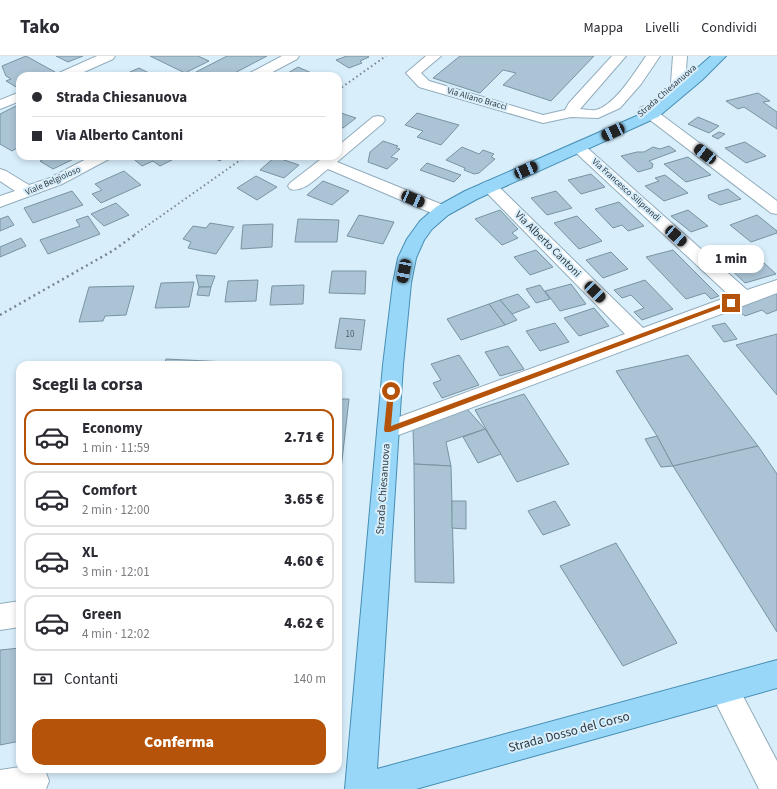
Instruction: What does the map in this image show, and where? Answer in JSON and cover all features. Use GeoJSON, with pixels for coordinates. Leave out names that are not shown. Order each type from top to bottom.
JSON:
{"type":"FeatureCollection","features":[{"type":"Feature","properties":{"kind":"main road","name":"Strada Chiesanuova"},"geometry":{"type":"LineString","coordinates":[[649,112],[708,56]]}},
{"type":"Feature","properties":{"kind":"main road","name":"Strada Chiesanuova"},"geometry":{"type":"LineString","coordinates":[[360,789],[394,358],[402,283],[407,258],[416,239],[426,225],[442,211],[489,186],[579,148],[624,127],[649,112],[697,77],[719,56]]}},
{"type":"Feature","properties":{"kind":"main road","name":"Strada Dosso del Corso"},"geometry":{"type":"LineString","coordinates":[[360,789],[777,674]]}},
{"type":"Feature","properties":{"kind":"street"},"geometry":{"type":"LineString","coordinates":[[73,72],[108,56]]}},
{"type":"Feature","properties":{"kind":"street"},"geometry":{"type":"LineString","coordinates":[[262,72],[292,56]]}},
{"type":"Feature","properties":{"kind":"street","name":"Via Aliano Bracci"},"geometry":{"type":"LineString","coordinates":[[434,56],[413,73],[424,84],[543,118],[571,113],[598,114],[615,105],[636,81],[653,56]]}},
{"type":"Feature","properties":{"kind":"street"},"geometry":{"type":"LineString","coordinates":[[571,113],[574,106],[619,56]]}},
{"type":"Feature","properties":{"kind":"street"},"geometry":{"type":"LineString","coordinates":[[678,83],[680,56]]}},
{"type":"Feature","properties":{"kind":"street"},"geometry":{"type":"LineString","coordinates":[[0,105],[16,98]]}},
{"type":"Feature","properties":{"kind":"street"},"geometry":{"type":"LineString","coordinates":[[649,112],[777,209]]}},
{"type":"Feature","properties":{"kind":"street"},"geometry":{"type":"LineString","coordinates":[[342,150],[378,120]]}},
{"type":"Feature","properties":{"kind":"street","name":"Via Francesco Siliprandi"},"geometry":{"type":"LineString","coordinates":[[579,148],[744,298]]}},
{"type":"Feature","properties":{"kind":"street","name":"Viale Belgioioso"},"geometry":{"type":"LineString","coordinates":[[0,202],[56,181],[96,160]]}},
{"type":"Feature","properties":{"kind":"street"},"geometry":{"type":"LineString","coordinates":[[296,186],[330,160]]}},
{"type":"Feature","properties":{"kind":"street"},"geometry":{"type":"LineString","coordinates":[[337,160],[442,211]]}},
{"type":"Feature","properties":{"kind":"street"},"geometry":{"type":"LineString","coordinates":[[0,174],[28,192]]}},
{"type":"Feature","properties":{"kind":"street","name":"Via Alberto Cantoni"},"geometry":{"type":"LineString","coordinates":[[489,186],[640,337]]}},
{"type":"Feature","properties":{"kind":"street"},"geometry":{"type":"LineString","coordinates":[[388,430],[777,286]]}},
{"type":"Feature","properties":{"kind":"street"},"geometry":{"type":"LineString","coordinates":[[0,617],[16,615]]}},
{"type":"Feature","properties":{"kind":"street"},"geometry":{"type":"LineString","coordinates":[[724,689],[775,789]]}},
{"type":"Feature","properties":{"kind":"street"},"geometry":{"type":"LineString","coordinates":[[0,785],[34,780]]}},
{"type":"Feature","properties":{"kind":"building"},"geometry":{"type":"Polygon","coordinates":[[[26,56],[55,72],[16,72],[16,87],[6,81],[11,79],[6,76],[2,66],[26,56]]]}},
{"type":"Feature","properties":{"kind":"building"},"geometry":{"type":"Polygon","coordinates":[[[56,56],[83,56],[68,62],[56,56]]]}},
{"type":"Feature","properties":{"kind":"building"},"geometry":{"type":"Polygon","coordinates":[[[150,56],[198,56],[209,61],[187,72],[183,72],[150,56]]]}},
{"type":"Feature","properties":{"kind":"building"},"geometry":{"type":"Polygon","coordinates":[[[227,56],[267,56],[237,72],[196,72],[227,56]]]}},
{"type":"Feature","properties":{"kind":"building"},"geometry":{"type":"Polygon","coordinates":[[[347,56],[369,57],[360,61],[362,63],[349,68],[336,60],[347,56]]]}},
{"type":"Feature","properties":{"kind":"building"},"geometry":{"type":"Polygon","coordinates":[[[460,56],[594,56],[551,101],[503,85],[516,73],[503,70],[480,93],[433,78],[460,56]]]}},
{"type":"Feature","properties":{"kind":"building"},"geometry":{"type":"Polygon","coordinates":[[[298,67],[309,72],[290,72],[298,67]]]}},
{"type":"Feature","properties":{"kind":"building"},"geometry":{"type":"Polygon","coordinates":[[[139,68],[147,72],[130,72],[139,68]]]}},
{"type":"Feature","properties":{"kind":"building"},"geometry":{"type":"Polygon","coordinates":[[[758,93],[770,101],[763,102],[777,112],[777,129],[744,107],[738,109],[726,101],[758,93]]]}},
{"type":"Feature","properties":{"kind":"building"},"geometry":{"type":"Polygon","coordinates":[[[16,106],[16,148],[12,151],[0,144],[0,114],[16,106]]]}},
{"type":"Feature","properties":{"kind":"building"},"geometry":{"type":"Polygon","coordinates":[[[342,113],[356,118],[343,128],[342,113]]]}},
{"type":"Feature","properties":{"kind":"building"},"geometry":{"type":"Polygon","coordinates":[[[417,113],[459,125],[441,145],[417,137],[423,131],[405,125],[417,113]]]}},
{"type":"Feature","properties":{"kind":"building"},"geometry":{"type":"Polygon","coordinates":[[[698,117],[719,126],[709,133],[688,124],[698,117]]]}},
{"type":"Feature","properties":{"kind":"building"},"geometry":{"type":"Polygon","coordinates":[[[719,132],[725,134],[718,139],[712,136],[719,132]]]}},
{"type":"Feature","properties":{"kind":"building"},"geometry":{"type":"Polygon","coordinates":[[[383,141],[398,146],[396,148],[400,149],[391,157],[398,159],[387,169],[368,162],[370,152],[383,141]]]}},
{"type":"Feature","properties":{"kind":"building"},"geometry":{"type":"Polygon","coordinates":[[[745,142],[766,156],[746,163],[725,148],[745,142]]]}},
{"type":"Feature","properties":{"kind":"building"},"geometry":{"type":"Polygon","coordinates":[[[669,146],[676,151],[649,161],[653,164],[652,168],[638,172],[621,156],[644,152],[653,147],[660,149],[669,146]]]}},
{"type":"Feature","properties":{"kind":"building"},"geometry":{"type":"Polygon","coordinates":[[[462,147],[479,154],[483,150],[494,154],[491,157],[495,159],[479,173],[474,174],[464,170],[465,168],[446,160],[462,147]]]}},
{"type":"Feature","properties":{"kind":"building"},"geometry":{"type":"Polygon","coordinates":[[[688,157],[711,175],[686,182],[664,164],[688,157]]]}},
{"type":"Feature","properties":{"kind":"building"},"geometry":{"type":"Polygon","coordinates":[[[42,160],[72,160],[53,169],[40,161],[42,160]]]}},
{"type":"Feature","properties":{"kind":"building"},"geometry":{"type":"Polygon","coordinates":[[[135,160],[172,160],[160,166],[153,161],[142,166],[135,160]]]}},
{"type":"Feature","properties":{"kind":"building"},"geometry":{"type":"Polygon","coordinates":[[[272,160],[284,160],[299,165],[284,178],[260,170],[272,160]]]}},
{"type":"Feature","properties":{"kind":"building"},"geometry":{"type":"Polygon","coordinates":[[[427,163],[461,175],[454,182],[420,170],[427,163]]]}},
{"type":"Feature","properties":{"kind":"building"},"geometry":{"type":"Polygon","coordinates":[[[124,171],[141,185],[101,203],[92,194],[102,190],[95,184],[124,171]]]}},
{"type":"Feature","properties":{"kind":"building"},"geometry":{"type":"Polygon","coordinates":[[[591,174],[605,187],[581,194],[568,180],[591,174]]]}},
{"type":"Feature","properties":{"kind":"building"},"geometry":{"type":"Polygon","coordinates":[[[665,175],[688,193],[664,201],[645,186],[659,181],[655,178],[665,175]]]}},
{"type":"Feature","properties":{"kind":"building"},"geometry":{"type":"Polygon","coordinates":[[[256,176],[277,187],[257,200],[237,188],[256,176]]]}},
{"type":"Feature","properties":{"kind":"building"},"geometry":{"type":"Polygon","coordinates":[[[323,181],[349,191],[332,205],[307,195],[323,181]]]}},
{"type":"Feature","properties":{"kind":"building"},"geometry":{"type":"Polygon","coordinates":[[[728,189],[741,199],[720,205],[709,199],[708,195],[728,189]]]}},
{"type":"Feature","properties":{"kind":"building"},"geometry":{"type":"Polygon","coordinates":[[[72,191],[83,205],[33,223],[24,208],[72,191]]]}},
{"type":"Feature","properties":{"kind":"building"},"geometry":{"type":"Polygon","coordinates":[[[556,191],[572,208],[547,215],[531,198],[556,191]]]}},
{"type":"Feature","properties":{"kind":"building"},"geometry":{"type":"Polygon","coordinates":[[[619,202],[644,226],[628,231],[622,225],[613,228],[595,209],[619,202]]]}},
{"type":"Feature","properties":{"kind":"building"},"geometry":{"type":"Polygon","coordinates":[[[116,203],[129,215],[104,226],[91,214],[116,203]]]}},
{"type":"Feature","properties":{"kind":"building"},"geometry":{"type":"Polygon","coordinates":[[[500,210],[518,229],[512,233],[518,238],[502,245],[475,219],[500,210]]]}},
{"type":"Feature","properties":{"kind":"building"},"geometry":{"type":"Polygon","coordinates":[[[688,210],[708,226],[691,232],[671,216],[688,210]]]}},
{"type":"Feature","properties":{"kind":"building"},"geometry":{"type":"Polygon","coordinates":[[[359,215],[394,222],[383,244],[347,236],[359,215]]]}},
{"type":"Feature","properties":{"kind":"building"},"geometry":{"type":"Polygon","coordinates":[[[757,215],[777,231],[777,233],[751,242],[730,225],[757,215]]]}},
{"type":"Feature","properties":{"kind":"building"},"geometry":{"type":"Polygon","coordinates":[[[8,216],[14,225],[0,231],[0,219],[8,216]]]}},
{"type":"Feature","properties":{"kind":"building"},"geometry":{"type":"Polygon","coordinates":[[[88,216],[100,234],[48,254],[40,240],[80,226],[76,220],[88,216]]]}},
{"type":"Feature","properties":{"kind":"building"},"geometry":{"type":"Polygon","coordinates":[[[577,216],[602,241],[579,249],[554,223],[577,216]]]}},
{"type":"Feature","properties":{"kind":"building"},"geometry":{"type":"Polygon","coordinates":[[[298,219],[339,220],[337,242],[295,242],[298,219]]]}},
{"type":"Feature","properties":{"kind":"building"},"geometry":{"type":"Polygon","coordinates":[[[210,223],[234,227],[216,254],[188,248],[191,242],[183,239],[193,226],[206,228],[210,223]]]}},
{"type":"Feature","properties":{"kind":"building"},"geometry":{"type":"Polygon","coordinates":[[[273,224],[272,247],[241,249],[243,225],[273,224]]]}},
{"type":"Feature","properties":{"kind":"building"},"geometry":{"type":"Polygon","coordinates":[[[21,238],[26,246],[0,257],[0,247],[21,238]]]}},
{"type":"Feature","properties":{"kind":"building"},"geometry":{"type":"Polygon","coordinates":[[[536,250],[553,267],[530,275],[514,257],[536,250]]]}},
{"type":"Feature","properties":{"kind":"building"},"geometry":{"type":"Polygon","coordinates":[[[673,250],[719,296],[711,299],[705,293],[686,299],[646,257],[673,250]]]}},
{"type":"Feature","properties":{"kind":"building"},"geometry":{"type":"Polygon","coordinates":[[[740,251],[756,266],[764,263],[776,274],[745,283],[718,257],[740,251]]]}},
{"type":"Feature","properties":{"kind":"building"},"geometry":{"type":"Polygon","coordinates":[[[611,252],[628,269],[603,278],[586,260],[611,252]]]}},
{"type":"Feature","properties":{"kind":"building"},"geometry":{"type":"Polygon","coordinates":[[[332,271],[366,271],[365,294],[329,293],[332,271]]]}},
{"type":"Feature","properties":{"kind":"building"},"geometry":{"type":"Polygon","coordinates":[[[196,275],[215,276],[211,287],[199,287],[196,275]]]}},
{"type":"Feature","properties":{"kind":"building"},"geometry":{"type":"Polygon","coordinates":[[[258,280],[256,301],[225,302],[228,281],[258,280]]]}},
{"type":"Feature","properties":{"kind":"building"},"geometry":{"type":"Polygon","coordinates":[[[645,280],[673,309],[642,320],[634,312],[644,308],[631,295],[622,298],[614,290],[645,280]]]}},
{"type":"Feature","properties":{"kind":"building"},"geometry":{"type":"Polygon","coordinates":[[[194,282],[189,307],[155,308],[161,283],[194,282]]]}},
{"type":"Feature","properties":{"kind":"building"},"geometry":{"type":"Polygon","coordinates":[[[571,284],[586,304],[560,311],[545,291],[571,284]]]}},
{"type":"Feature","properties":{"kind":"building"},"geometry":{"type":"Polygon","coordinates":[[[304,285],[303,304],[270,305],[272,286],[304,285]]]}},
{"type":"Feature","properties":{"kind":"building"},"geometry":{"type":"Polygon","coordinates":[[[540,285],[550,299],[536,303],[526,289],[540,285]]]}},
{"type":"Feature","properties":{"kind":"building"},"geometry":{"type":"Polygon","coordinates":[[[134,286],[126,315],[105,316],[103,321],[79,322],[89,287],[134,286]]]}},
{"type":"Feature","properties":{"kind":"building"},"geometry":{"type":"Polygon","coordinates":[[[199,287],[211,287],[209,296],[197,295],[199,287]]]}},
{"type":"Feature","properties":{"kind":"building"},"geometry":{"type":"Polygon","coordinates":[[[777,293],[777,310],[767,314],[762,310],[745,316],[736,309],[777,293]]]}},
{"type":"Feature","properties":{"kind":"building"},"geometry":{"type":"Polygon","coordinates":[[[518,294],[530,307],[512,314],[500,300],[518,294]]]}},
{"type":"Feature","properties":{"kind":"building"},"geometry":{"type":"Polygon","coordinates":[[[500,300],[517,320],[505,325],[489,304],[500,300]]]}},
{"type":"Feature","properties":{"kind":"building"},"geometry":{"type":"Polygon","coordinates":[[[489,304],[505,325],[461,340],[447,319],[489,304]]]}},
{"type":"Feature","properties":{"kind":"building"},"geometry":{"type":"Polygon","coordinates":[[[594,308],[609,326],[579,336],[564,318],[594,308]]]}},
{"type":"Feature","properties":{"kind":"building"},"geometry":{"type":"Polygon","coordinates":[[[340,318],[365,320],[361,350],[335,348],[340,318]]]}},
{"type":"Feature","properties":{"kind":"building"},"geometry":{"type":"Polygon","coordinates":[[[555,323],[569,342],[540,351],[526,331],[555,323]]]}},
{"type":"Feature","properties":{"kind":"building"},"geometry":{"type":"Polygon","coordinates":[[[725,323],[737,339],[724,342],[712,326],[725,323]]]}},
{"type":"Feature","properties":{"kind":"building"},"geometry":{"type":"Polygon","coordinates":[[[777,334],[777,395],[736,345],[777,334]]]}},
{"type":"Feature","properties":{"kind":"building"},"geometry":{"type":"Polygon","coordinates":[[[508,346],[524,369],[500,376],[485,352],[508,346]]]}},
{"type":"Feature","properties":{"kind":"building"},"geometry":{"type":"Polygon","coordinates":[[[459,355],[479,385],[442,398],[433,383],[441,380],[431,364],[459,355]]]}},
{"type":"Feature","properties":{"kind":"building"},"geometry":{"type":"Polygon","coordinates":[[[688,355],[758,446],[673,466],[657,436],[616,371],[688,355]]]}},
{"type":"Feature","properties":{"kind":"building"},"geometry":{"type":"Polygon","coordinates":[[[166,359],[207,361],[165,361],[166,359]]]}},
{"type":"Feature","properties":{"kind":"building"},"geometry":{"type":"Polygon","coordinates":[[[524,394],[569,464],[517,482],[475,410],[524,394]]]}},
{"type":"Feature","properties":{"kind":"building"},"geometry":{"type":"Polygon","coordinates":[[[342,399],[349,399],[342,461],[342,399]]]}},
{"type":"Feature","properties":{"kind":"building"},"geometry":{"type":"Polygon","coordinates":[[[467,409],[485,429],[446,442],[451,466],[414,464],[413,427],[467,409]]]}},
{"type":"Feature","properties":{"kind":"building"},"geometry":{"type":"Polygon","coordinates":[[[485,429],[501,454],[478,463],[463,437],[485,429]]]}},
{"type":"Feature","properties":{"kind":"building"},"geometry":{"type":"Polygon","coordinates":[[[657,436],[673,466],[661,467],[645,439],[657,436]]]}},
{"type":"Feature","properties":{"kind":"building"},"geometry":{"type":"Polygon","coordinates":[[[758,446],[777,474],[777,632],[673,466],[758,446]]]}},
{"type":"Feature","properties":{"kind":"building"},"geometry":{"type":"Polygon","coordinates":[[[414,464],[451,466],[454,583],[415,582],[414,464]]]}},
{"type":"Feature","properties":{"kind":"building"},"geometry":{"type":"Polygon","coordinates":[[[452,501],[466,501],[466,529],[452,528],[452,501]]]}},
{"type":"Feature","properties":{"kind":"building"},"geometry":{"type":"Polygon","coordinates":[[[555,501],[570,525],[543,535],[528,511],[555,501]]]}},
{"type":"Feature","properties":{"kind":"building"},"geometry":{"type":"Polygon","coordinates":[[[616,543],[677,643],[623,666],[560,566],[616,543]]]}},
{"type":"Feature","properties":{"kind":"building"},"geometry":{"type":"Polygon","coordinates":[[[16,648],[16,742],[0,745],[0,650],[16,648]]]}},
{"type":"Feature","properties":{"kind":"railway"},"geometry":{"type":"LineString","coordinates":[[342,87],[386,56]]}},
{"type":"Feature","properties":{"kind":"railway"},"geometry":{"type":"LineString","coordinates":[[134,235],[240,160]]}},
{"type":"Feature","properties":{"kind":"railway"},"geometry":{"type":"LineString","coordinates":[[0,315],[114,250],[136,234]]}},
{"type":"Feature","properties":{"kind":"route"},"geometry":{"type":"LineString","coordinates":[[391,391],[388,430],[731,303]]}}]}
